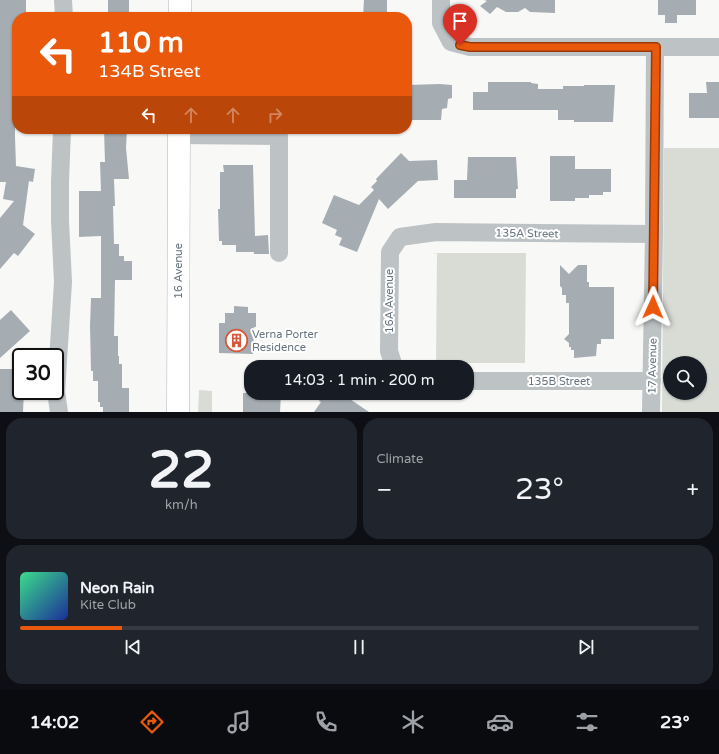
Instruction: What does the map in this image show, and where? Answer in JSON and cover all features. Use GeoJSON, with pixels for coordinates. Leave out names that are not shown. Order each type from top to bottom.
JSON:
{"type":"FeatureCollection","features":[{"type":"Feature","properties":{"kind":"main road"},"geometry":{"type":"LineString","coordinates":[[180,0],[180,12]]}},
{"type":"Feature","properties":{"kind":"main road","name":"16 Avenue"},"geometry":{"type":"LineString","coordinates":[[178,412],[179,134]]}},
{"type":"Feature","properties":{"kind":"street"},"geometry":{"type":"LineString","coordinates":[[63,0],[64,12]]}},
{"type":"Feature","properties":{"kind":"street"},"geometry":{"type":"LineString","coordinates":[[441,0],[441,23],[451,42],[470,47],[719,47]]}},
{"type":"Feature","properties":{"kind":"street","name":"17 Avenue"},"geometry":{"type":"LineString","coordinates":[[651,412],[656,47]]}},
{"type":"Feature","properties":{"kind":"street"},"geometry":{"type":"LineString","coordinates":[[59,412],[56,392],[63,282],[60,222],[62,134]]}},
{"type":"Feature","properties":{"kind":"street"},"geometry":{"type":"LineString","coordinates":[[230,134],[280,136],[280,253]]}},
{"type":"Feature","properties":{"kind":"street","name":"135A Street"},"geometry":{"type":"LineString","coordinates":[[400,237],[436,232],[654,234]]}},
{"type":"Feature","properties":{"kind":"street","name":"16A Avenue"},"geometry":{"type":"LineString","coordinates":[[392,360],[389,351],[390,252],[400,237]]}},
{"type":"Feature","properties":{"kind":"street","name":"135B Street"},"geometry":{"type":"LineString","coordinates":[[474,381],[652,381]]}},
{"type":"Feature","properties":{"kind":"shaded area"},"geometry":{"type":"Polygon","coordinates":[[[664,148],[719,148],[719,412],[662,412],[664,148]]]}},
{"type":"Feature","properties":{"kind":"shaded area"},"geometry":{"type":"Polygon","coordinates":[[[526,253],[525,363],[474,363],[474,360],[436,360],[437,254],[432,254],[526,253]]]}},
{"type":"Feature","properties":{"kind":"shaded area"},"geometry":{"type":"Polygon","coordinates":[[[199,390],[212,391],[212,412],[198,412],[199,390]]]}},
{"type":"Feature","properties":{"kind":"building"},"geometry":{"type":"Polygon","coordinates":[[[0,0],[26,0],[26,12],[12,12],[12,134],[15,134],[16,166],[35,169],[33,182],[29,181],[23,225],[35,234],[18,256],[14,253],[0,269],[0,218],[14,201],[3,199],[6,182],[0,182],[0,0]]]}},
{"type":"Feature","properties":{"kind":"building"},"geometry":{"type":"Polygon","coordinates":[[[108,0],[129,0],[129,12],[108,12],[108,0]]]}},
{"type":"Feature","properties":{"kind":"building"},"geometry":{"type":"Polygon","coordinates":[[[364,0],[387,0],[387,12],[363,12],[364,0]]]}},
{"type":"Feature","properties":{"kind":"building"},"geometry":{"type":"Polygon","coordinates":[[[484,0],[555,0],[555,13],[530,12],[525,8],[518,12],[506,12],[497,7],[490,14],[480,6],[487,1],[484,0]]]}},
{"type":"Feature","properties":{"kind":"building"},"geometry":{"type":"Polygon","coordinates":[[[658,0],[696,0],[696,15],[677,15],[677,23],[665,23],[665,15],[658,15],[658,0]]]}},
{"type":"Feature","properties":{"kind":"building"},"geometry":{"type":"Polygon","coordinates":[[[488,82],[531,82],[538,84],[538,89],[563,89],[563,86],[615,85],[613,122],[574,122],[574,120],[558,120],[558,110],[473,110],[473,92],[488,92],[488,82]]]}},
{"type":"Feature","properties":{"kind":"building"},"geometry":{"type":"Polygon","coordinates":[[[706,82],[719,82],[719,118],[689,118],[689,93],[707,93],[706,82]]]}},
{"type":"Feature","properties":{"kind":"building"},"geometry":{"type":"Polygon","coordinates":[[[412,85],[452,85],[452,98],[448,99],[447,108],[442,109],[441,120],[412,120],[412,85]]]}},
{"type":"Feature","properties":{"kind":"building"},"geometry":{"type":"Polygon","coordinates":[[[104,134],[127,134],[126,148],[129,179],[114,179],[114,244],[119,244],[119,256],[124,256],[124,261],[132,261],[132,280],[115,280],[114,336],[118,336],[119,364],[122,364],[122,388],[129,388],[129,412],[103,412],[103,407],[100,407],[100,402],[98,402],[98,381],[93,381],[93,371],[91,371],[91,298],[101,298],[101,236],[79,237],[79,191],[101,191],[100,162],[105,162],[104,134]]]}},
{"type":"Feature","properties":{"kind":"building"},"geometry":{"type":"Polygon","coordinates":[[[401,153],[409,161],[437,160],[438,180],[418,181],[388,209],[379,199],[357,252],[339,245],[342,238],[335,235],[337,230],[322,223],[334,195],[359,205],[374,190],[371,187],[377,181],[376,179],[401,153]]]}},
{"type":"Feature","properties":{"kind":"building"},"geometry":{"type":"Polygon","coordinates":[[[550,156],[575,156],[575,169],[611,169],[611,192],[603,192],[603,195],[589,195],[589,198],[575,198],[575,201],[550,201],[550,156]]]}},
{"type":"Feature","properties":{"kind":"building"},"geometry":{"type":"Polygon","coordinates":[[[468,157],[516,157],[518,189],[516,189],[516,198],[454,198],[454,180],[467,180],[468,157]]]}},
{"type":"Feature","properties":{"kind":"building"},"geometry":{"type":"Polygon","coordinates":[[[223,165],[253,165],[255,236],[268,235],[269,254],[236,252],[236,245],[222,245],[222,241],[219,241],[218,209],[220,209],[220,172],[224,172],[223,165]]]}},
{"type":"Feature","properties":{"kind":"building"},"geometry":{"type":"Polygon","coordinates":[[[560,265],[569,274],[578,265],[587,265],[587,282],[589,282],[589,287],[614,287],[614,339],[601,339],[601,344],[597,344],[596,356],[574,358],[574,350],[571,350],[569,343],[564,339],[569,334],[569,303],[566,303],[566,295],[562,295],[562,288],[560,286],[560,265]]]}},
{"type":"Feature","properties":{"kind":"building","name":"Verna Porter Residence"},"geometry":{"type":"Polygon","coordinates":[[[234,306],[248,307],[248,313],[256,313],[253,354],[219,353],[219,323],[225,323],[225,313],[234,313],[234,306]]]}},
{"type":"Feature","properties":{"kind":"building"},"geometry":{"type":"Polygon","coordinates":[[[11,310],[30,331],[0,358],[0,320],[11,310]]]}},
{"type":"Feature","properties":{"kind":"building"},"geometry":{"type":"Polygon","coordinates":[[[0,369],[12,369],[12,400],[24,400],[23,412],[0,412],[0,369]]]}},
{"type":"Feature","properties":{"kind":"building"},"geometry":{"type":"Polygon","coordinates":[[[243,393],[244,400],[281,400],[280,412],[243,412],[243,393]]]}},
{"type":"Feature","properties":{"kind":"building"},"geometry":{"type":"Polygon","coordinates":[[[351,400],[369,412],[314,412],[321,402],[319,401],[351,400]]]}},
{"type":"Feature","properties":{"kind":"place","name":"Verna Porter Residence"},"geometry":{"type":"Point","coordinates":[236,340]}},
{"type":"Feature","properties":{"kind":"route"},"geometry":{"type":"LineString","coordinates":[[460,45],[470,47],[656,47],[653,307]]}}]}
